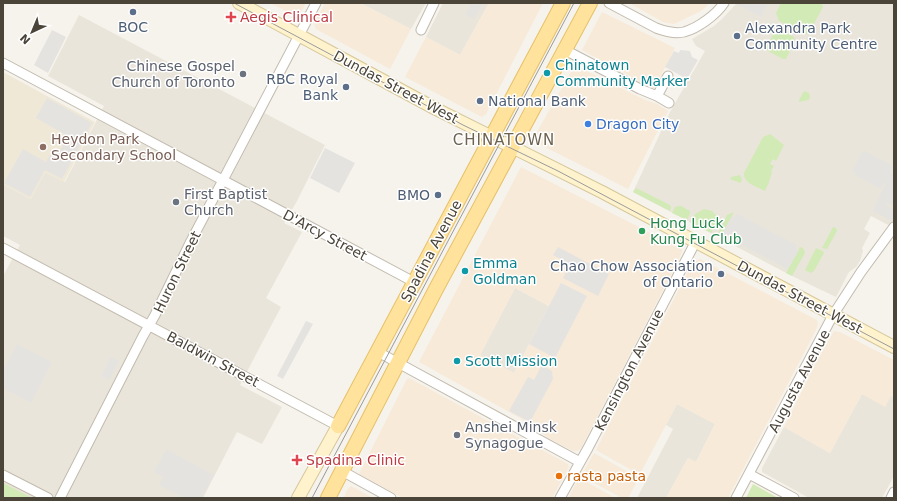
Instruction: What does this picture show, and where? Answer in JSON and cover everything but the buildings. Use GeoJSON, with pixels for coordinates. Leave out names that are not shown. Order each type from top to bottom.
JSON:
{"type":"FeatureCollection","features":[{"type":"Feature","properties":{"kind":"main road","name":"Dundas Street West"},"geometry":{"type":"LineString","coordinates":[[239,3],[430,105],[696,241],[894,347]]}},
{"type":"Feature","properties":{"kind":"main road","name":"Spadina Avenue"},"geometry":{"type":"LineString","coordinates":[[298,498],[378,352],[563,3]]}},
{"type":"Feature","properties":{"kind":"main road","name":"Spadina Avenue"},"geometry":{"type":"LineString","coordinates":[[328,498],[436,290],[590,3]]}},
{"type":"Feature","properties":{"kind":"street","name":"Huron Street"},"geometry":{"type":"LineString","coordinates":[[60,498],[223,180],[316,3]]}},
{"type":"Feature","properties":{"kind":"street"},"geometry":{"type":"LineString","coordinates":[[420,30],[434,3]]}},
{"type":"Feature","properties":{"kind":"street"},"geometry":{"type":"LineString","coordinates":[[609,3],[656,28],[676,32],[684,31],[704,22],[724,3]]}},
{"type":"Feature","properties":{"kind":"street"},"geometry":{"type":"LineString","coordinates":[[565,50],[669,103]]}},
{"type":"Feature","properties":{"kind":"street","name":"D'Arcy Street"},"geometry":{"type":"LineString","coordinates":[[3,63],[414,282]]}},
{"type":"Feature","properties":{"kind":"street"},"geometry":{"type":"LineString","coordinates":[[657,96],[668,76]]}},
{"type":"Feature","properties":{"kind":"street","name":"Augusta Avenue"},"geometry":{"type":"LineString","coordinates":[[736,498],[833,314],[861,272],[894,228]]}},
{"type":"Feature","properties":{"kind":"street","name":"Kensington Avenue"},"geometry":{"type":"LineString","coordinates":[[560,498],[627,375],[696,241]]}},
{"type":"Feature","properties":{"kind":"street","name":"Baldwin Street"},"geometry":{"type":"LineString","coordinates":[[3,248],[338,426]]}},
{"type":"Feature","properties":{"kind":"street"},"geometry":{"type":"LineString","coordinates":[[378,352],[580,462]]}},
{"type":"Feature","properties":{"kind":"street"},"geometry":{"type":"LineString","coordinates":[[342,471],[391,498]]}},
{"type":"Feature","properties":{"kind":"street"},"geometry":{"type":"LineString","coordinates":[[749,474],[794,498]]}},
{"type":"Feature","properties":{"kind":"street"},"geometry":{"type":"LineString","coordinates":[[3,475],[48,498]]}},
{"type":"Feature","properties":{"kind":"street"},"geometry":{"type":"LineString","coordinates":[[891,498],[894,492]]}},
{"type":"Feature","properties":{"kind":"shaded area"},"geometry":{"type":"Polygon","coordinates":[[[270,3],[306,3],[298,17],[270,3]]]}},
{"type":"Feature","properties":{"kind":"shaded area"},"geometry":{"type":"Polygon","coordinates":[[[325,3],[360,3],[411,29],[390,69],[316,29],[314,24],[325,3]]]}},
{"type":"Feature","properties":{"kind":"shaded area"},"geometry":{"type":"Polygon","coordinates":[[[360,3],[426,3],[411,29],[360,3]]]}},
{"type":"Feature","properties":{"kind":"shaded area"},"geometry":{"type":"Polygon","coordinates":[[[443,3],[489,3],[460,55],[426,37],[443,3]]]}},
{"type":"Feature","properties":{"kind":"shaded area"},"geometry":{"type":"Polygon","coordinates":[[[471,3],[483,3],[474,19],[465,14],[471,3]]]}},
{"type":"Feature","properties":{"kind":"shaded area"},"geometry":{"type":"Polygon","coordinates":[[[489,3],[543,3],[486,114],[482,117],[405,77],[426,37],[460,55],[489,3]]]}},
{"type":"Feature","properties":{"kind":"shaded area"},"geometry":{"type":"Polygon","coordinates":[[[629,3],[710,3],[701,11],[674,24],[663,22],[629,3]]]}},
{"type":"Feature","properties":{"kind":"shaded area"},"geometry":{"type":"Polygon","coordinates":[[[737,3],[894,3],[894,228],[871,216],[864,229],[870,233],[862,248],[863,251],[860,261],[856,267],[849,272],[836,297],[792,276],[633,192],[670,112],[705,51],[696,46],[692,39],[714,26],[737,3]]]}},
{"type":"Feature","properties":{"kind":"shaded area"},"geometry":{"type":"Polygon","coordinates":[[[768,3],[761,17],[736,4],[768,3]]]}},
{"type":"Feature","properties":{"kind":"shaded area"},"geometry":{"type":"Polygon","coordinates":[[[602,12],[675,48],[654,89],[582,50],[602,12]]]}},
{"type":"Feature","properties":{"kind":"shaded area"},"geometry":{"type":"Polygon","coordinates":[[[79,15],[325,145],[297,201],[284,223],[302,232],[266,298],[281,307],[240,385],[282,407],[262,444],[237,432],[203,498],[3,498],[3,276],[20,245],[3,236],[3,184],[31,199],[45,172],[65,182],[104,106],[48,76],[79,15]]]}},
{"type":"Feature","properties":{"kind":"shaded area"},"geometry":{"type":"Polygon","coordinates":[[[52,30],[66,37],[48,73],[34,65],[52,30]]]}},
{"type":"Feature","properties":{"kind":"shaded area"},"geometry":{"type":"Polygon","coordinates":[[[680,50],[690,51],[692,57],[698,60],[687,79],[665,67],[674,51],[679,53],[680,50]]]}},
{"type":"Feature","properties":{"kind":"shaded area","name":"Dragon City"},"geometry":{"type":"Polygon","coordinates":[[[575,65],[645,100],[657,104],[668,111],[628,189],[535,142],[534,140],[534,137],[575,65]]]}},
{"type":"Feature","properties":{"kind":"shaded area","name":"Heydon Park Secondary School"},"geometry":{"type":"Polygon","coordinates":[[[3,72],[95,122],[64,182],[45,172],[31,199],[3,184],[3,72]]]}},
{"type":"Feature","properties":{"kind":"shaded area"},"geometry":{"type":"Polygon","coordinates":[[[47,98],[92,123],[62,179],[45,170],[30,197],[4,183],[23,149],[46,162],[50,155],[56,158],[68,136],[36,118],[47,98]]]}},
{"type":"Feature","properties":{"kind":"shaded area"},"geometry":{"type":"Polygon","coordinates":[[[325,148],[355,163],[339,193],[310,178],[325,148]]]}},
{"type":"Feature","properties":{"kind":"shaded area"},"geometry":{"type":"Polygon","coordinates":[[[863,150],[893,166],[890,173],[891,174],[894,169],[894,206],[887,203],[886,204],[894,210],[894,217],[892,221],[873,211],[886,182],[881,189],[855,175],[856,173],[852,171],[863,150]]]}},
{"type":"Feature","properties":{"kind":"shaded area"},"geometry":{"type":"Polygon","coordinates":[[[521,167],[682,249],[674,269],[581,448],[578,451],[573,451],[548,438],[527,422],[419,362],[521,167]],[[515,288],[480,355],[514,373],[549,306],[515,288]]]}},
{"type":"Feature","properties":{"kind":"shaded area"},"geometry":{"type":"Polygon","coordinates":[[[737,214],[797,245],[795,248],[799,250],[788,269],[732,240],[735,235],[733,233],[728,235],[725,240],[720,238],[732,216],[735,217],[737,214]]]}},
{"type":"Feature","properties":{"kind":"shaded area"},"geometry":{"type":"Polygon","coordinates":[[[558,247],[609,274],[598,296],[563,278],[570,264],[553,255],[558,247]]]}},
{"type":"Feature","properties":{"kind":"shaded area"},"geometry":{"type":"Polygon","coordinates":[[[700,259],[817,320],[818,324],[728,498],[666,498],[688,458],[696,462],[715,424],[677,404],[641,472],[633,471],[596,450],[692,264],[700,259]]]}},
{"type":"Feature","properties":{"kind":"shaded area"},"geometry":{"type":"Polygon","coordinates":[[[561,283],[587,296],[555,358],[529,344],[561,283]]]}},
{"type":"Feature","properties":{"kind":"shaded area"},"geometry":{"type":"Polygon","coordinates":[[[515,288],[549,306],[514,373],[480,355],[515,288]]]}},
{"type":"Feature","properties":{"kind":"shaded area"},"geometry":{"type":"Polygon","coordinates":[[[306,321],[313,324],[283,379],[277,376],[306,321]]]}},
{"type":"Feature","properties":{"kind":"shaded area"},"geometry":{"type":"Polygon","coordinates":[[[834,331],[840,332],[894,360],[894,397],[891,396],[885,407],[862,394],[830,453],[784,427],[834,331]]]}},
{"type":"Feature","properties":{"kind":"shaded area"},"geometry":{"type":"Polygon","coordinates":[[[17,344],[52,362],[31,403],[3,388],[3,371],[17,344]]]}},
{"type":"Feature","properties":{"kind":"shaded area"},"geometry":{"type":"Polygon","coordinates":[[[111,357],[119,361],[109,380],[101,376],[111,357]]]}},
{"type":"Feature","properties":{"kind":"shaded area"},"geometry":{"type":"Polygon","coordinates":[[[542,365],[552,371],[553,379],[530,422],[509,411],[528,377],[534,380],[542,365]]]}},
{"type":"Feature","properties":{"kind":"shaded area"},"geometry":{"type":"Polygon","coordinates":[[[409,378],[568,464],[569,467],[552,498],[403,498],[359,474],[407,379],[409,378]]]}},
{"type":"Feature","properties":{"kind":"shaded area"},"geometry":{"type":"Polygon","coordinates":[[[862,394],[885,406],[891,395],[894,397],[894,476],[882,498],[809,498],[762,472],[762,468],[784,427],[830,453],[862,394]]]}},
{"type":"Feature","properties":{"kind":"shaded area"},"geometry":{"type":"Polygon","coordinates":[[[677,404],[715,424],[696,462],[688,458],[666,498],[637,498],[673,429],[666,425],[677,404]]]}},
{"type":"Feature","properties":{"kind":"shaded area"},"geometry":{"type":"Polygon","coordinates":[[[166,449],[214,475],[201,498],[184,498],[159,485],[163,477],[154,472],[166,449]]]}},
{"type":"Feature","properties":{"kind":"shaded area"},"geometry":{"type":"Polygon","coordinates":[[[594,453],[639,478],[628,498],[622,498],[581,476],[594,453]]]}},
{"type":"Feature","properties":{"kind":"shaded area"},"geometry":{"type":"Polygon","coordinates":[[[579,478],[612,496],[610,498],[568,498],[579,478]]]}},
{"type":"Feature","properties":{"kind":"shaded area"},"geometry":{"type":"Polygon","coordinates":[[[351,486],[373,498],[344,498],[347,490],[351,486]]]}},
{"type":"Feature","properties":{"kind":"green space"},"geometry":{"type":"Polygon","coordinates":[[[781,3],[820,3],[823,7],[809,33],[805,34],[779,21],[776,13],[781,3]]]}},
{"type":"Feature","properties":{"kind":"green space"},"geometry":{"type":"Polygon","coordinates":[[[780,30],[794,37],[795,41],[786,59],[783,59],[768,51],[766,48],[775,31],[780,30]]]}},
{"type":"Feature","properties":{"kind":"green space"},"geometry":{"type":"Polygon","coordinates":[[[804,91],[809,93],[809,100],[799,102],[799,100],[804,91]]]}},
{"type":"Feature","properties":{"kind":"green space"},"geometry":{"type":"Polygon","coordinates":[[[770,134],[784,145],[776,161],[773,159],[770,164],[774,166],[765,191],[748,182],[744,176],[744,173],[763,137],[770,134]]]}},
{"type":"Feature","properties":{"kind":"green space"},"geometry":{"type":"Polygon","coordinates":[[[740,175],[742,180],[740,183],[730,179],[731,177],[740,175]]]}},
{"type":"Feature","properties":{"kind":"green space"},"geometry":{"type":"Polygon","coordinates":[[[636,188],[670,205],[670,211],[633,192],[636,188]]]}},
{"type":"Feature","properties":{"kind":"green space"},"geometry":{"type":"Polygon","coordinates":[[[678,206],[690,211],[687,220],[672,213],[675,207],[678,206]]]}},
{"type":"Feature","properties":{"kind":"green space"},"geometry":{"type":"Polygon","coordinates":[[[704,209],[712,211],[717,216],[717,222],[711,233],[690,222],[695,214],[704,209]]]}},
{"type":"Feature","properties":{"kind":"green space"},"geometry":{"type":"Polygon","coordinates":[[[734,212],[720,238],[717,236],[727,215],[734,212]]]}},
{"type":"Feature","properties":{"kind":"green space"},"geometry":{"type":"Polygon","coordinates":[[[833,227],[836,228],[837,231],[827,249],[822,248],[833,227]]]}},
{"type":"Feature","properties":{"kind":"green space"},"geometry":{"type":"Polygon","coordinates":[[[800,247],[803,248],[805,253],[792,276],[786,273],[800,247]]]}},
{"type":"Feature","properties":{"kind":"green space"},"geometry":{"type":"Polygon","coordinates":[[[816,248],[824,253],[814,271],[811,273],[805,270],[816,248]]]}},
{"type":"Feature","properties":{"kind":"green space"},"geometry":{"type":"Polygon","coordinates":[[[3,483],[32,498],[3,498],[3,483]]]}},
{"type":"Feature","properties":{"kind":"green space"},"geometry":{"type":"Polygon","coordinates":[[[753,484],[778,498],[746,498],[753,484]]]}},
{"type":"Feature","properties":{"kind":"tram line"},"geometry":{"type":"LineString","coordinates":[[234,3],[463,125],[558,171],[894,349]]}},
{"type":"Feature","properties":{"kind":"tram line"},"geometry":{"type":"LineString","coordinates":[[312,498],[574,3]]}},
{"type":"Feature","properties":{"kind":"place","name":"BOC"},"geometry":{"type":"Point","coordinates":[133,12]}},
{"type":"Feature","properties":{"kind":"place","name":"Aegis Clinical"},"geometry":{"type":"Point","coordinates":[231,17]}},
{"type":"Feature","properties":{"kind":"place","name":"Alexandra Park Community Centre"},"geometry":{"type":"Point","coordinates":[737,36]}},
{"type":"Feature","properties":{"kind":"place","name":"Chinatown Community Marker"},"geometry":{"type":"Point","coordinates":[547,73]}},
{"type":"Feature","properties":{"kind":"place","name":"Chinese Gospel Church of Toronto"},"geometry":{"type":"Point","coordinates":[243,74]}},
{"type":"Feature","properties":{"kind":"place","name":"RBC Royal Bank"},"geometry":{"type":"Point","coordinates":[346,87]}},
{"type":"Feature","properties":{"kind":"place","name":"National Bank"},"geometry":{"type":"Point","coordinates":[480,101]}},
{"type":"Feature","properties":{"kind":"place","name":"Dragon City"},"geometry":{"type":"Point","coordinates":[588,124]}},
{"type":"Feature","properties":{"kind":"place","name":"Heydon Park Secondary School"},"geometry":{"type":"Point","coordinates":[43,147]}},
{"type":"Feature","properties":{"kind":"place","name":"BMO"},"geometry":{"type":"Point","coordinates":[438,195]}},
{"type":"Feature","properties":{"kind":"place","name":"First Baptist Church"},"geometry":{"type":"Point","coordinates":[176,202]}},
{"type":"Feature","properties":{"kind":"place","name":"Hong Luck Kung Fu Club"},"geometry":{"type":"Point","coordinates":[642,231]}},
{"type":"Feature","properties":{"kind":"place","name":"Emma Goldman"},"geometry":{"type":"Point","coordinates":[465,271]}},
{"type":"Feature","properties":{"kind":"place","name":"Chao Chow Association of Ontario"},"geometry":{"type":"Point","coordinates":[721,274]}},
{"type":"Feature","properties":{"kind":"place","name":"Scott Mission"},"geometry":{"type":"Point","coordinates":[457,361]}},
{"type":"Feature","properties":{"kind":"place","name":"Anshei Minsk Synagogue"},"geometry":{"type":"Point","coordinates":[457,435]}},
{"type":"Feature","properties":{"kind":"place","name":"Spadina Clinic"},"geometry":{"type":"Point","coordinates":[297,460]}},
{"type":"Feature","properties":{"kind":"place","name":"rasta pasta"},"geometry":{"type":"Point","coordinates":[559,476]}},
{"type":"Feature","properties":{"kind":"district","name":"CHINATOWN"},"geometry":{"type":"Point","coordinates":[504,140]}}]}
